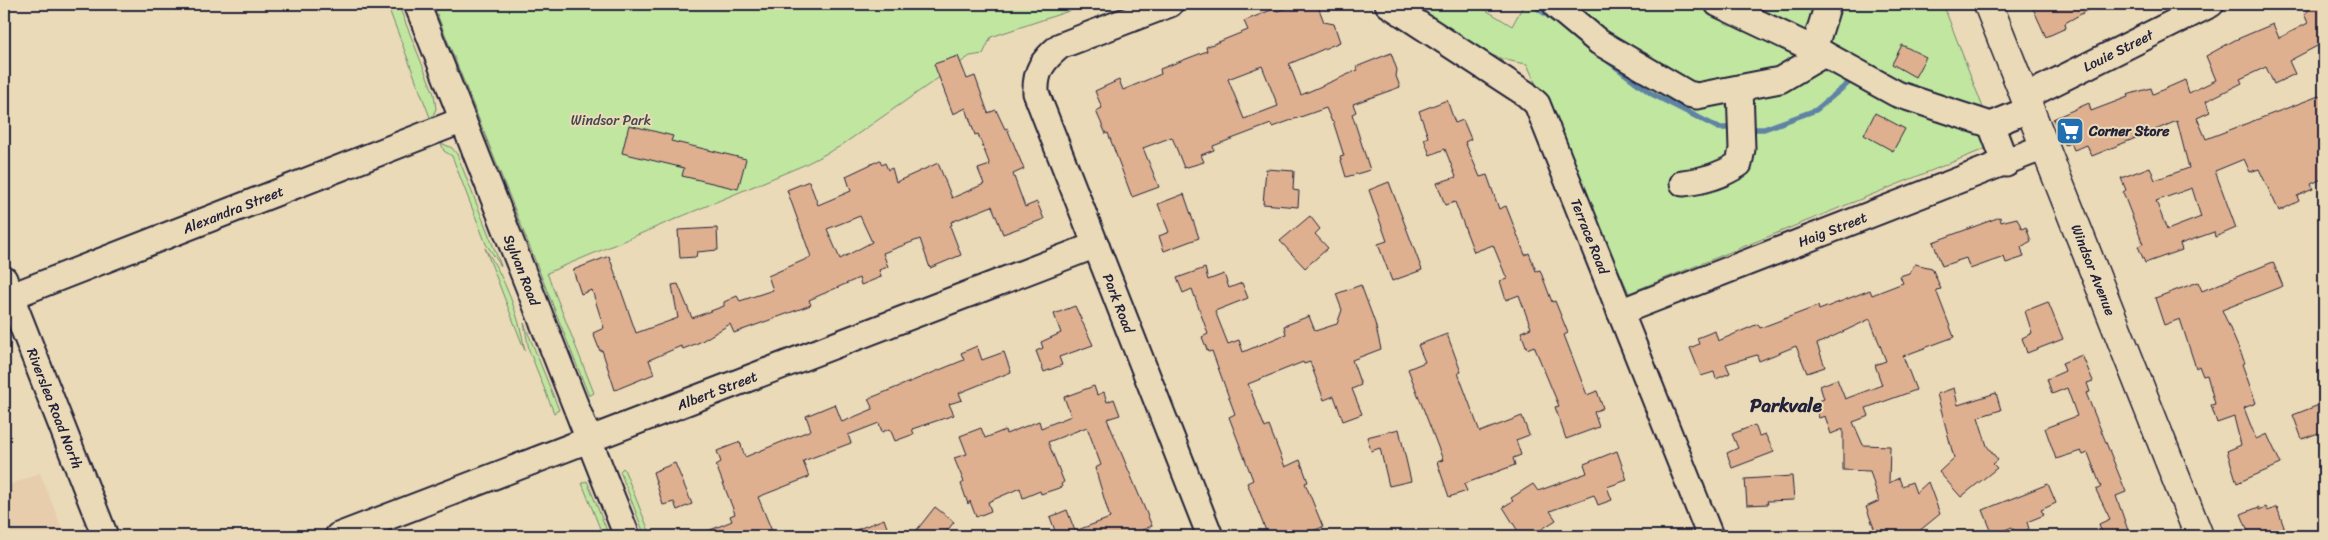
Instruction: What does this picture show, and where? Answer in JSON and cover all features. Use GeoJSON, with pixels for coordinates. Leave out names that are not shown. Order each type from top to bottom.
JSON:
{"type":"FeatureCollection","features":[{"type":"Feature","properties":{"kind":"main road","name":"Windsor Avenue"},"geometry":{"type":"LineString","coordinates":[[1988,4],[2199,536]]}},
{"type":"Feature","properties":{"kind":"street","name":"Sylvan Road"},"geometry":{"type":"LineString","coordinates":[[417,4],[627,536]]}},
{"type":"Feature","properties":{"kind":"street","name":"Park Road"},"geometry":{"type":"LineString","coordinates":[[1170,4],[1060,46],[1046,57],[1039,68],[1036,80],[1036,93],[1210,536]]}},
{"type":"Feature","properties":{"kind":"street","name":"Terrace Road"},"geometry":{"type":"LineString","coordinates":[[1388,4],[1526,94],[1537,104],[1710,536]]}},
{"type":"Feature","properties":{"kind":"street"},"geometry":{"type":"LineString","coordinates":[[1556,4],[1557,7],[1599,42],[1688,94],[1698,96],[1780,80],[1819,51],[1828,4]]}},
{"type":"Feature","properties":{"kind":"street"},"geometry":{"type":"LineString","coordinates":[[1718,4],[1819,51],[1898,94],[1992,125],[2006,164]]}},
{"type":"Feature","properties":{"kind":"street","name":"Louie Street"},"geometry":{"type":"LineString","coordinates":[[1992,125],[2027,103],[2211,4]]}},
{"type":"Feature","properties":{"kind":"street"},"geometry":{"type":"LineString","coordinates":[[1683,183],[1703,181],[1726,172],[1739,164],[1742,149],[1740,88]]}},
{"type":"Feature","properties":{"kind":"street","name":"Alexandra Street"},"geometry":{"type":"LineString","coordinates":[[6,292],[463,120]]}},
{"type":"Feature","properties":{"kind":"street","name":"Haig Street"},"geometry":{"type":"LineString","coordinates":[[1620,312],[2006,164],[2044,147]]}},
{"type":"Feature","properties":{"kind":"street","name":"Albert Street"},"geometry":{"type":"LineString","coordinates":[[338,536],[1096,245]]}},
{"type":"Feature","properties":{"kind":"street","name":"Riverslea Road North"},"geometry":{"type":"LineString","coordinates":[[6,292],[105,536]]}},
{"type":"Feature","properties":{"kind":"shaded area"},"geometry":{"type":"Polygon","coordinates":[[[40,473],[65,536],[4,536],[4,487],[40,473]]]}},
{"type":"Feature","properties":{"kind":"green space"},"geometry":{"type":"Polygon","coordinates":[[[387,4],[398,4],[434,94],[436,109],[431,120],[387,4]]]}},
{"type":"Feature","properties":{"kind":"green space","name":"Windsor Park"},"geometry":{"type":"Polygon","coordinates":[[[433,4],[1090,4],[991,37],[983,54],[970,56],[839,147],[804,165],[547,273],[594,393],[589,396],[433,4]]]}},
{"type":"Feature","properties":{"kind":"green space"},"geometry":{"type":"Polygon","coordinates":[[[1399,4],[1476,4],[1512,26],[1524,4],[1943,4],[1997,144],[1629,293],[1527,64],[1509,61],[1476,49],[1399,4]]]}},
{"type":"Feature","properties":{"kind":"green space"},"geometry":{"type":"Polygon","coordinates":[[[441,143],[452,148],[457,154],[501,266],[486,244],[452,156],[444,151],[441,143]]]}},
{"type":"Feature","properties":{"kind":"green space"},"geometry":{"type":"Polygon","coordinates":[[[485,248],[499,272],[510,297],[525,351],[485,248]]]}},
{"type":"Feature","properties":{"kind":"green space"},"geometry":{"type":"Polygon","coordinates":[[[524,323],[559,410],[554,413],[529,350],[524,323]]]}},
{"type":"Feature","properties":{"kind":"green space"},"geometry":{"type":"Polygon","coordinates":[[[623,468],[651,536],[645,536],[620,471],[623,468]]]}},
{"type":"Feature","properties":{"kind":"green space"},"geometry":{"type":"Polygon","coordinates":[[[587,481],[609,536],[603,536],[582,483],[587,481]]]}},
{"type":"Feature","properties":{"kind":"building"},"geometry":{"type":"Polygon","coordinates":[[[1298,4],[1317,4],[1324,22],[1334,24],[1340,42],[1289,64],[1301,95],[1358,70],[1356,67],[1391,53],[1400,87],[1353,104],[1356,112],[1352,114],[1370,170],[1346,177],[1340,157],[1344,156],[1333,121],[1326,108],[1272,127],[1271,124],[1213,146],[1214,150],[1201,155],[1204,162],[1184,168],[1172,137],[1143,148],[1159,187],[1132,197],[1108,133],[1106,134],[1096,111],[1102,108],[1095,91],[1119,80],[1123,90],[1161,74],[1160,69],[1207,51],[1206,47],[1248,30],[1244,21],[1276,8],[1277,11],[1298,4]],[[1262,66],[1228,79],[1244,119],[1278,106],[1262,66]]]}},
{"type":"Feature","properties":{"kind":"building"},"geometry":{"type":"Polygon","coordinates":[[[2031,4],[2099,4],[2065,23],[2066,28],[2046,37],[2031,4]]]}},
{"type":"Feature","properties":{"kind":"building"},"geometry":{"type":"Polygon","coordinates":[[[2305,4],[2324,4],[2324,56],[2319,45],[2289,61],[2295,74],[2274,84],[2266,67],[2240,79],[2242,83],[2206,101],[2210,112],[2197,118],[2206,139],[2324,94],[2324,178],[2311,184],[2313,189],[2297,196],[2299,201],[2279,211],[2259,169],[2250,172],[2244,159],[2215,171],[2236,228],[2215,237],[2214,232],[2180,244],[2182,250],[2145,263],[2138,246],[2143,244],[2123,192],[2126,190],[2121,178],[2150,167],[2155,180],[2189,168],[2177,121],[2092,156],[2087,145],[2074,150],[2071,143],[2065,145],[2053,119],[2089,103],[2091,111],[2128,97],[2127,95],[2151,88],[2153,94],[2185,80],[2189,93],[2216,80],[2206,56],[2235,40],[2273,24],[2279,38],[2308,23],[2304,14],[2308,11],[2305,4]],[[2192,188],[2156,201],[2167,230],[2201,217],[2192,188]]]}},
{"type":"Feature","properties":{"kind":"building"},"geometry":{"type":"Polygon","coordinates":[[[1902,45],[1926,57],[1915,77],[1892,64],[1902,45]]]}},
{"type":"Feature","properties":{"kind":"building"},"geometry":{"type":"Polygon","coordinates":[[[958,56],[967,79],[975,76],[988,113],[996,110],[1005,129],[1007,128],[1024,169],[1013,174],[1025,207],[1037,202],[1044,219],[1003,234],[992,206],[951,222],[952,225],[950,226],[961,255],[930,268],[920,239],[883,253],[888,267],[879,270],[881,277],[861,285],[859,278],[809,300],[811,305],[734,333],[730,324],[700,342],[683,349],[681,346],[649,360],[654,374],[615,390],[602,350],[600,351],[593,333],[604,328],[592,290],[581,294],[573,270],[609,256],[636,333],[678,318],[672,285],[678,284],[692,318],[724,306],[724,302],[737,296],[740,301],[773,290],[768,276],[811,257],[787,190],[809,181],[818,205],[851,191],[846,176],[880,160],[882,165],[885,163],[888,170],[892,168],[896,182],[938,163],[952,198],[984,184],[978,169],[990,165],[978,134],[975,135],[966,108],[953,114],[934,64],[958,56]],[[860,216],[827,229],[840,259],[872,242],[860,216]]]}},
{"type":"Feature","properties":{"kind":"building"},"geometry":{"type":"Polygon","coordinates":[[[1447,100],[1455,123],[1463,120],[1471,139],[1465,142],[1480,177],[1487,175],[1499,209],[1506,206],[1525,255],[1529,253],[1536,271],[1540,270],[1552,302],[1555,301],[1568,333],[1564,335],[1587,395],[1597,391],[1603,408],[1594,412],[1599,427],[1566,439],[1555,407],[1559,406],[1534,346],[1527,349],[1521,332],[1531,328],[1519,295],[1506,300],[1500,281],[1507,279],[1493,245],[1474,252],[1455,202],[1445,205],[1437,183],[1456,177],[1445,149],[1430,155],[1424,139],[1428,137],[1419,111],[1447,100]]]}},
{"type":"Feature","properties":{"kind":"building"},"geometry":{"type":"Polygon","coordinates":[[[1875,113],[1905,129],[1893,151],[1864,135],[1875,113]]]}},
{"type":"Feature","properties":{"kind":"building"},"geometry":{"type":"Polygon","coordinates":[[[629,125],[673,136],[671,141],[746,159],[738,189],[682,176],[684,168],[622,153],[629,125]]]}},
{"type":"Feature","properties":{"kind":"building"},"geometry":{"type":"Polygon","coordinates":[[[1266,169],[1294,171],[1293,190],[1299,191],[1298,207],[1263,204],[1266,169]]]}},
{"type":"Feature","properties":{"kind":"building"},"geometry":{"type":"Polygon","coordinates":[[[1389,182],[1422,270],[1392,281],[1378,244],[1387,241],[1369,190],[1389,182]]]}},
{"type":"Feature","properties":{"kind":"building"},"geometry":{"type":"Polygon","coordinates":[[[1184,194],[1199,238],[1164,251],[1159,236],[1169,232],[1158,204],[1184,194]]]}},
{"type":"Feature","properties":{"kind":"building"},"geometry":{"type":"Polygon","coordinates":[[[1310,216],[1320,229],[1315,234],[1328,248],[1305,268],[1280,241],[1310,216]]]}},
{"type":"Feature","properties":{"kind":"building"},"geometry":{"type":"Polygon","coordinates":[[[2000,217],[2001,222],[2017,218],[2022,229],[2026,227],[2031,241],[2021,247],[2024,257],[2006,263],[2004,257],[1970,269],[1966,258],[1942,266],[1933,242],[2000,217]]]}},
{"type":"Feature","properties":{"kind":"building"},"geometry":{"type":"Polygon","coordinates":[[[717,228],[718,250],[697,252],[696,257],[680,258],[678,230],[717,228]]]}},
{"type":"Feature","properties":{"kind":"building"},"geometry":{"type":"Polygon","coordinates":[[[2273,262],[2283,286],[2222,310],[2245,363],[2242,364],[2256,403],[2244,408],[2256,439],[2267,434],[2281,464],[2237,483],[2227,451],[2241,445],[2234,417],[2217,423],[2211,405],[2215,404],[2207,375],[2203,376],[2199,366],[2196,368],[2180,319],[2164,325],[2155,298],[2198,282],[2202,291],[2273,262]]]}},
{"type":"Feature","properties":{"kind":"building"},"geometry":{"type":"Polygon","coordinates":[[[1915,264],[1932,268],[1941,289],[1936,290],[1954,337],[1903,356],[1916,390],[1866,408],[1869,416],[1853,422],[1863,445],[1890,446],[1889,483],[1899,478],[1902,486],[1912,482],[1916,493],[1928,482],[1940,514],[1913,536],[1877,536],[1866,507],[1879,501],[1870,471],[1843,470],[1843,429],[1831,434],[1825,416],[1819,418],[1814,403],[1824,399],[1820,386],[1837,379],[1845,399],[1882,385],[1875,365],[1886,361],[1870,319],[1817,344],[1825,367],[1807,373],[1796,346],[1759,361],[1757,355],[1726,364],[1730,373],[1716,379],[1714,372],[1701,376],[1690,348],[1699,344],[1697,338],[1715,331],[1718,341],[1758,324],[1760,328],[1818,306],[1819,310],[1870,290],[1872,295],[1903,283],[1900,276],[1909,273],[1915,264]]]}},
{"type":"Feature","properties":{"kind":"building"},"geometry":{"type":"Polygon","coordinates":[[[1205,268],[1208,280],[1224,274],[1229,288],[1242,283],[1248,298],[1215,311],[1228,344],[1239,340],[1243,352],[1286,334],[1284,326],[1309,316],[1315,331],[1337,324],[1342,310],[1336,294],[1361,285],[1375,323],[1381,349],[1352,360],[1361,385],[1352,389],[1362,414],[1343,421],[1334,396],[1324,400],[1310,362],[1304,364],[1303,362],[1248,384],[1265,428],[1269,426],[1285,467],[1300,460],[1308,482],[1305,483],[1323,527],[1298,536],[1268,536],[1247,483],[1253,480],[1229,417],[1235,414],[1212,351],[1208,352],[1202,337],[1208,334],[1192,289],[1183,293],[1177,278],[1205,268]]]}},
{"type":"Feature","properties":{"kind":"building"},"geometry":{"type":"Polygon","coordinates":[[[2048,302],[2063,339],[2027,353],[2022,338],[2032,333],[2025,311],[2048,302]]]}},
{"type":"Feature","properties":{"kind":"building"},"geometry":{"type":"Polygon","coordinates":[[[1075,306],[1093,345],[1059,357],[1062,365],[1044,372],[1036,351],[1043,348],[1041,342],[1061,333],[1054,314],[1075,306]]]}},
{"type":"Feature","properties":{"kind":"building"},"geometry":{"type":"Polygon","coordinates":[[[1447,334],[1461,372],[1458,373],[1480,432],[1522,416],[1529,435],[1516,440],[1521,455],[1513,458],[1515,465],[1464,484],[1467,491],[1449,497],[1437,462],[1443,460],[1408,369],[1425,362],[1418,345],[1447,334]]]}},
{"type":"Feature","properties":{"kind":"building"},"geometry":{"type":"Polygon","coordinates":[[[977,346],[982,360],[1004,352],[1011,372],[959,393],[962,400],[949,404],[954,415],[912,429],[914,434],[895,441],[890,429],[882,432],[879,423],[848,435],[851,443],[803,461],[809,477],[758,497],[774,536],[696,536],[732,521],[730,516],[735,514],[716,465],[721,462],[717,451],[740,442],[745,457],[811,430],[806,416],[835,404],[842,422],[873,409],[868,399],[964,360],[961,353],[977,346]]]}},
{"type":"Feature","properties":{"kind":"building"},"geometry":{"type":"Polygon","coordinates":[[[2082,355],[2093,381],[2087,383],[2090,392],[2086,393],[2126,492],[2116,496],[2130,536],[2103,536],[2099,524],[2110,519],[2096,490],[2101,487],[2088,453],[2083,455],[2081,451],[2056,459],[2045,428],[2077,416],[2067,388],[2052,394],[2047,379],[2065,371],[2062,363],[2082,355]]]}},
{"type":"Feature","properties":{"kind":"building"},"geometry":{"type":"Polygon","coordinates":[[[1094,386],[1097,395],[1104,392],[1107,402],[1114,399],[1120,415],[1107,419],[1152,526],[1127,536],[1057,536],[1050,517],[1067,510],[1075,531],[1110,518],[1095,468],[1101,465],[1087,427],[1048,442],[1064,482],[1061,484],[1062,487],[1041,494],[1040,491],[1023,498],[1020,488],[988,502],[991,511],[976,517],[970,501],[968,504],[961,484],[964,482],[954,458],[967,454],[960,436],[981,428],[985,438],[1005,430],[1006,434],[1039,421],[1041,428],[1071,416],[1064,397],[1094,386]]]}},
{"type":"Feature","properties":{"kind":"building"},"geometry":{"type":"Polygon","coordinates":[[[1954,388],[1958,405],[1996,393],[2001,410],[1978,417],[1987,446],[1998,460],[1993,464],[1997,468],[1961,497],[1939,472],[1954,458],[1937,394],[1954,388]]]}},
{"type":"Feature","properties":{"kind":"building"},"geometry":{"type":"Polygon","coordinates":[[[2324,403],[2324,431],[2302,439],[2293,415],[2324,403]]]}},
{"type":"Feature","properties":{"kind":"building"},"geometry":{"type":"Polygon","coordinates":[[[1755,425],[1759,436],[1765,434],[1774,452],[1732,468],[1727,453],[1738,448],[1732,434],[1755,425]]]}},
{"type":"Feature","properties":{"kind":"building"},"geometry":{"type":"Polygon","coordinates":[[[1399,429],[1411,481],[1389,486],[1380,448],[1371,451],[1367,437],[1399,429]]]}},
{"type":"Feature","properties":{"kind":"building"},"geometry":{"type":"Polygon","coordinates":[[[1617,451],[1627,480],[1607,487],[1612,500],[1598,505],[1594,495],[1550,511],[1556,520],[1531,536],[1521,536],[1503,507],[1513,501],[1511,498],[1533,484],[1538,491],[1587,473],[1584,464],[1617,451]]]}},
{"type":"Feature","properties":{"kind":"building"},"geometry":{"type":"Polygon","coordinates":[[[675,463],[692,504],[677,510],[674,502],[663,505],[653,472],[675,463]]]}},
{"type":"Feature","properties":{"kind":"building"},"geometry":{"type":"Polygon","coordinates":[[[1792,476],[1794,500],[1767,501],[1768,504],[1747,505],[1745,479],[1792,476]]]}},
{"type":"Feature","properties":{"kind":"building"},"geometry":{"type":"Polygon","coordinates":[[[2048,484],[2056,503],[2041,510],[2044,515],[2027,522],[2029,529],[2016,535],[2012,527],[1993,535],[1983,510],[2048,484]]]}},
{"type":"Feature","properties":{"kind":"building"},"geometry":{"type":"Polygon","coordinates":[[[935,507],[954,522],[943,536],[912,536],[935,507]]]}},
{"type":"Feature","properties":{"kind":"building"},"geometry":{"type":"Polygon","coordinates":[[[2259,507],[2259,510],[2266,507],[2268,511],[2277,507],[2287,536],[2250,536],[2241,514],[2259,507]]]}},
{"type":"Feature","properties":{"kind":"building"},"geometry":{"type":"Polygon","coordinates":[[[884,519],[890,536],[843,536],[843,535],[884,519]]]}},
{"type":"Feature","properties":{"kind":"waterway"},"geometry":{"type":"LineString","coordinates":[[1532,4],[1554,20]]}},
{"type":"Feature","properties":{"kind":"waterway"},"geometry":{"type":"LineString","coordinates":[[1608,61],[1652,94],[1719,128],[1726,128]]}},
{"type":"Feature","properties":{"kind":"waterway"},"geometry":{"type":"LineString","coordinates":[[1747,129],[1764,129],[1816,110],[1852,80]]}},
{"type":"Feature","properties":{"kind":"place","name":"Corner Store"},"geometry":{"type":"Point","coordinates":[2070,131]}},
{"type":"Feature","properties":{"kind":"district","name":"Parkvale"},"geometry":{"type":"Point","coordinates":[1786,405]}}]}
